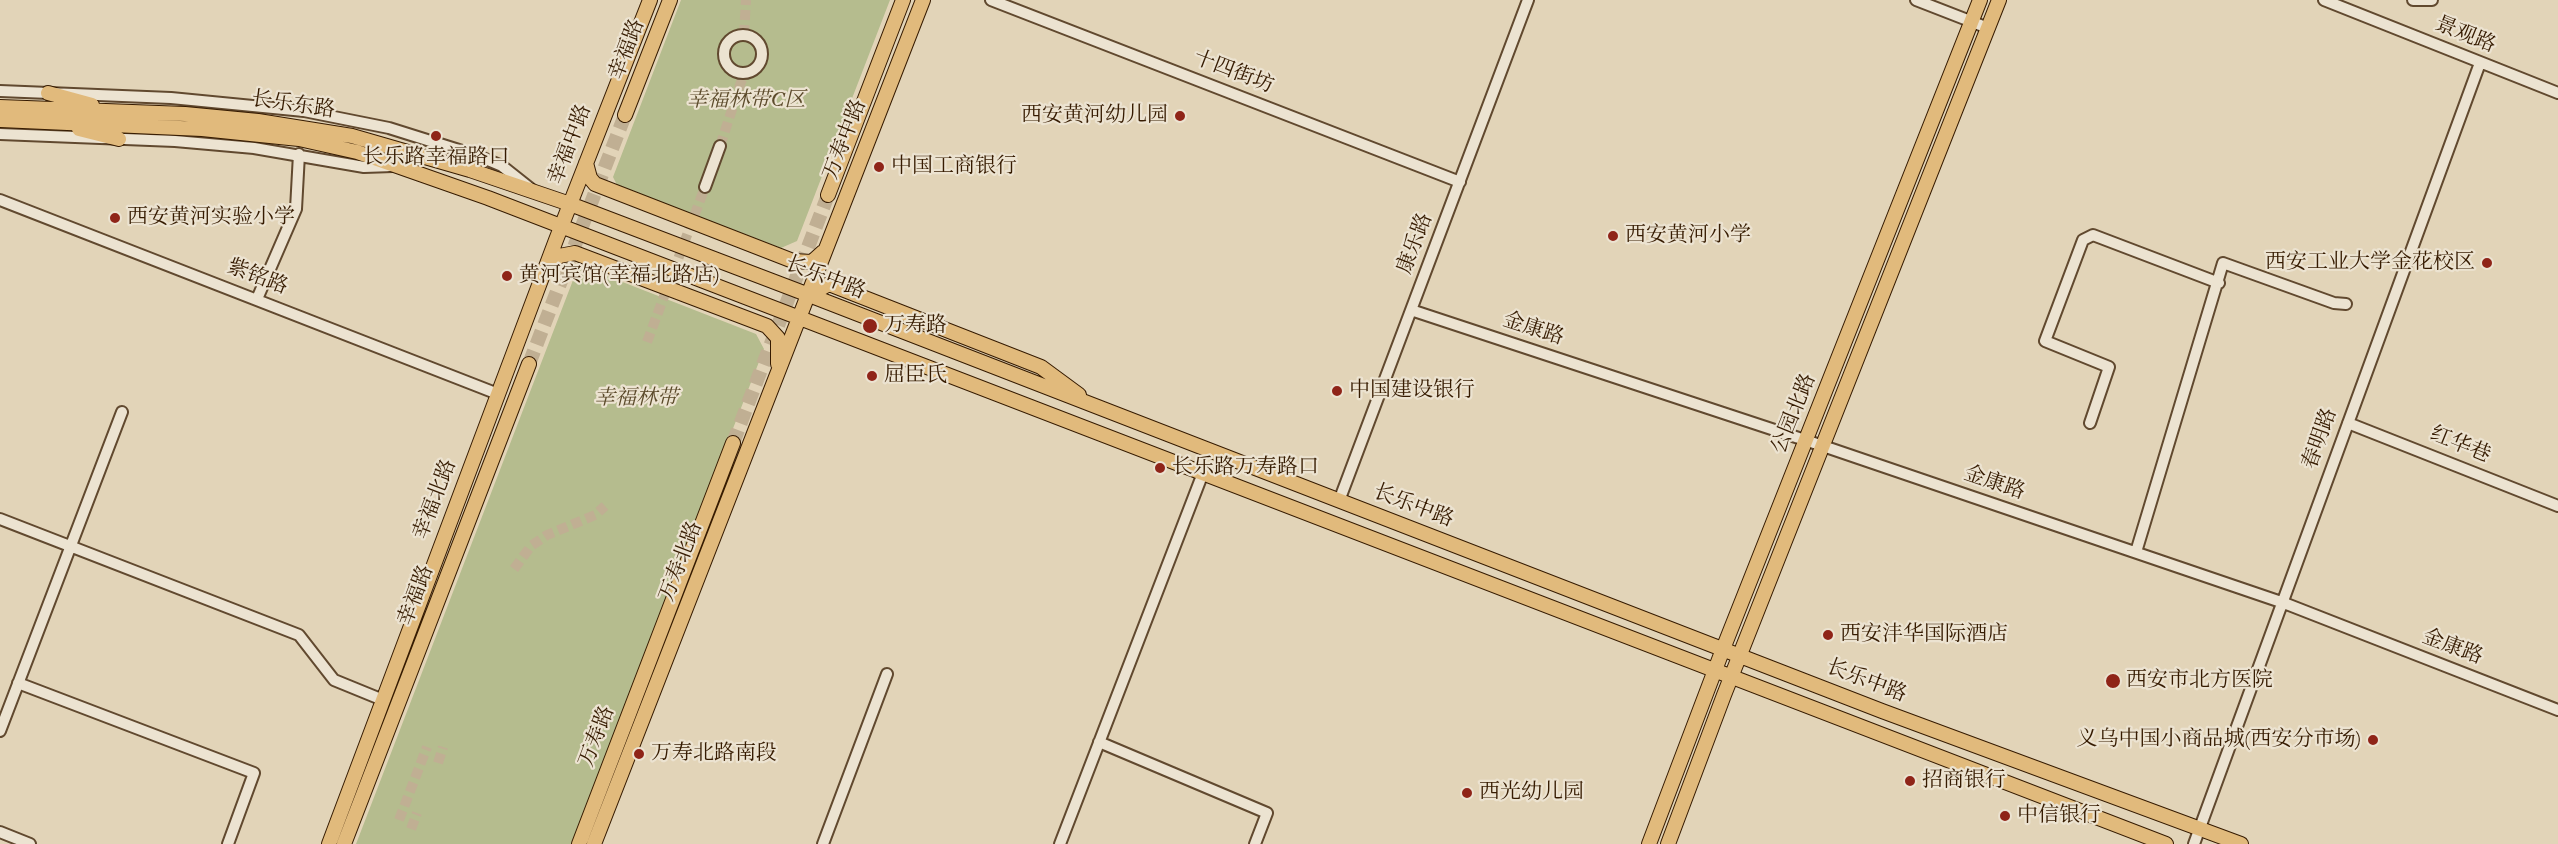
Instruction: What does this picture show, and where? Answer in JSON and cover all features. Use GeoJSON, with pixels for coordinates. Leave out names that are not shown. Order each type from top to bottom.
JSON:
{"type":"FeatureCollection","features":[{"type":"Feature","properties":{"kind":"main road","name":"幸福中路"},"geometry":{"type":"LineString","coordinates":[[570,204],[650,0]]}},
{"type":"Feature","properties":{"kind":"main road","name":"幸福路"},"geometry":{"type":"LineString","coordinates":[[625,115],[670,0]]}},
{"type":"Feature","properties":{"kind":"main road"},"geometry":{"type":"LineString","coordinates":[[828,195],[903,0]]}},
{"type":"Feature","properties":{"kind":"main road","name":"万寿中路"},"geometry":{"type":"LineString","coordinates":[[809,295],[923,0]]}},
{"type":"Feature","properties":{"kind":"main road","name":"公园北路"},"geometry":{"type":"LineString","coordinates":[[1649,844],[1723,650],[1980,0]]}},
{"type":"Feature","properties":{"kind":"main road","name":"公园北路"},"geometry":{"type":"LineString","coordinates":[[1668,844],[1731,678],[1999,0]]}},
{"type":"Feature","properties":{"kind":"main road"},"geometry":{"type":"LineString","coordinates":[[48,93],[118,112]]}},
{"type":"Feature","properties":{"kind":"main road","name":"长乐东路"},"geometry":{"type":"LineString","coordinates":[[0,107],[258,121],[352,136],[429,156],[570,204]]}},
{"type":"Feature","properties":{"kind":"main road","name":"长乐东路"},"geometry":{"type":"LineString","coordinates":[[0,120],[202,129],[272,135],[357,152],[450,184],[562,227]]}},
{"type":"Feature","properties":{"kind":"main road"},"geometry":{"type":"LineString","coordinates":[[51,122],[119,139]]}},
{"type":"Feature","properties":{"kind":"main road"},"geometry":{"type":"LineString","coordinates":[[586,163],[590,178],[595,184],[793,261],[812,262],[827,247]]}},
{"type":"Feature","properties":{"kind":"main road","name":"幸福北路"},"geometry":{"type":"LineString","coordinates":[[328,844],[570,204]]}},
{"type":"Feature","properties":{"kind":"main road","name":"长乐中路"},"geometry":{"type":"LineString","coordinates":[[570,204],[1723,650],[2241,844]]}},
{"type":"Feature","properties":{"kind":"main road"},"geometry":{"type":"LineString","coordinates":[[562,227],[2166,844]]}},
{"type":"Feature","properties":{"kind":"main road"},"geometry":{"type":"LineString","coordinates":[[544,271],[559,256],[575,253],[767,326],[778,338],[776,381]]}},
{"type":"Feature","properties":{"kind":"main road","name":"万寿北路"},"geometry":{"type":"LineString","coordinates":[[594,844],[809,295]]}},
{"type":"Feature","properties":{"kind":"main road","name":"幸福路"},"geometry":{"type":"LineString","coordinates":[[344,844],[529,364]]}},
{"type":"Feature","properties":{"kind":"main road"},"geometry":{"type":"LineString","coordinates":[[1139,449],[1148,427]]}},
{"type":"Feature","properties":{"kind":"main road","name":"万寿路"},"geometry":{"type":"LineString","coordinates":[[579,844],[733,442]]}},
{"type":"Feature","properties":{"kind":"street","name":"十四街坊"},"geometry":{"type":"LineString","coordinates":[[991,0],[1460,182]]}},
{"type":"Feature","properties":{"kind":"street","name":"康乐路"},"geometry":{"type":"LineString","coordinates":[[1339,501],[1528,0]]}},
{"type":"Feature","properties":{"kind":"street"},"geometry":{"type":"LineString","coordinates":[[1916,0],[1988,28]]}},
{"type":"Feature","properties":{"kind":"street","name":"景观路"},"geometry":{"type":"LineString","coordinates":[[2324,0],[2558,93]]}},
{"type":"Feature","properties":{"kind":"street"},"geometry":{"type":"LineString","coordinates":[[2413,0],[2432,0]]}},
{"type":"Feature","properties":{"kind":"street","name":"春明路"},"geometry":{"type":"LineString","coordinates":[[2194,844],[2480,63]]}},
{"type":"Feature","properties":{"kind":"street"},"geometry":{"type":"LineString","coordinates":[[0,91],[222,101],[346,118],[407,133],[478,156],[502,166],[536,192]]}},
{"type":"Feature","properties":{"kind":"street"},"geometry":{"type":"LineString","coordinates":[[0,134],[176,141],[299,154],[364,167],[395,166]]}},
{"type":"Feature","properties":{"kind":"street"},"geometry":{"type":"LineString","coordinates":[[705,187],[720,146]]}},
{"type":"Feature","properties":{"kind":"street"},"geometry":{"type":"LineString","coordinates":[[257,299],[296,209],[299,154]]}},
{"type":"Feature","properties":{"kind":"street","name":"紫铭路"},"geometry":{"type":"LineString","coordinates":[[0,200],[498,394]]}},
{"type":"Feature","properties":{"kind":"street"},"geometry":{"type":"LineString","coordinates":[[2090,423],[2109,366],[2045,341],[2083,240],[2093,235],[2219,283]]}},
{"type":"Feature","properties":{"kind":"street"},"geometry":{"type":"LineString","coordinates":[[2136,552],[2219,283],[2223,263],[2334,303],[2346,304]]}},
{"type":"Feature","properties":{"kind":"street","name":"金康路"},"geometry":{"type":"LineString","coordinates":[[1411,310],[1823,446],[2284,603],[2558,710]]}},
{"type":"Feature","properties":{"kind":"street"},"geometry":{"type":"LineString","coordinates":[[0,731],[122,412]]}},
{"type":"Feature","properties":{"kind":"street","name":"红华巷"},"geometry":{"type":"LineString","coordinates":[[2348,423],[2558,506]]}},
{"type":"Feature","properties":{"kind":"street"},"geometry":{"type":"LineString","coordinates":[[1060,844],[1203,472]]}},
{"type":"Feature","properties":{"kind":"street"},"geometry":{"type":"LineString","coordinates":[[0,519],[299,635],[334,680],[383,700]]}},
{"type":"Feature","properties":{"kind":"street"},"geometry":{"type":"LineString","coordinates":[[823,844],[887,674]]}},
{"type":"Feature","properties":{"kind":"street"},"geometry":{"type":"LineString","coordinates":[[18,683],[254,773],[228,844]]}},
{"type":"Feature","properties":{"kind":"street"},"geometry":{"type":"LineString","coordinates":[[1099,742],[1267,813],[1255,844]]}},
{"type":"Feature","properties":{"kind":"street"},"geometry":{"type":"LineString","coordinates":[[0,832],[30,844]]}},
{"type":"Feature","properties":{"kind":"green space","name":"幸福林带C区"},"geometry":{"type":"Polygon","coordinates":[[[681,0],[890,0],[797,241],[781,248],[617,185],[613,177],[681,0]]]}},
{"type":"Feature","properties":{"kind":"green space","name":"幸福林带"},"geometry":{"type":"Polygon","coordinates":[[[584,267],[756,334],[764,349],[571,844],[356,844],[575,275],[584,267]]]}},
{"type":"Feature","properties":{"kind":"tunnel"},"geometry":{"type":"LineString","coordinates":[[744,35],[746,0]]}},
{"type":"Feature","properties":{"kind":"tunnel"},"geometry":{"type":"LineString","coordinates":[[720,146],[744,73]]}},
{"type":"Feature","properties":{"kind":"tunnel"},"geometry":{"type":"LineString","coordinates":[[529,364],[625,115]]}},
{"type":"Feature","properties":{"kind":"tunnel"},"geometry":{"type":"LineString","coordinates":[[647,342],[705,187]]}},
{"type":"Feature","properties":{"kind":"tunnel"},"geometry":{"type":"LineString","coordinates":[[733,443],[828,195]]}},
{"type":"Feature","properties":{"kind":"tunnel"},"geometry":{"type":"LineString","coordinates":[[514,569],[531,546],[547,535],[595,515],[605,506]]}},
{"type":"Feature","properties":{"kind":"tunnel"},"geometry":{"type":"LineString","coordinates":[[399,820],[427,747]]}},
{"type":"Feature","properties":{"kind":"tunnel"},"geometry":{"type":"LineString","coordinates":[[438,763],[443,747]]}},
{"type":"Feature","properties":{"kind":"tunnel"},"geometry":{"type":"LineString","coordinates":[[411,829],[417,813]]}},
{"type":"Feature","properties":{"kind":"place","name":"西安黄河幼儿园"},"geometry":{"type":"Point","coordinates":[1180,116]}},
{"type":"Feature","properties":{"kind":"place","name":"长乐路幸福路口"},"geometry":{"type":"Point","coordinates":[436,136]}},
{"type":"Feature","properties":{"kind":"place","name":"中国工商银行"},"geometry":{"type":"Point","coordinates":[879,167]}},
{"type":"Feature","properties":{"kind":"place","name":"西安黄河实验小学"},"geometry":{"type":"Point","coordinates":[115,218]}},
{"type":"Feature","properties":{"kind":"place","name":"西安黄河小学"},"geometry":{"type":"Point","coordinates":[1613,236]}},
{"type":"Feature","properties":{"kind":"place","name":"西安工业大学金花校区"},"geometry":{"type":"Point","coordinates":[2487,263]}},
{"type":"Feature","properties":{"kind":"place","name":"黄河宾馆(幸福北路店)"},"geometry":{"type":"Point","coordinates":[507,276]}},
{"type":"Feature","properties":{"kind":"place","name":"万寿路"},"geometry":{"type":"Point","coordinates":[870,326]}},
{"type":"Feature","properties":{"kind":"place","name":"屈臣氏"},"geometry":{"type":"Point","coordinates":[872,376]}},
{"type":"Feature","properties":{"kind":"place","name":"中国建设银行"},"geometry":{"type":"Point","coordinates":[1337,391]}},
{"type":"Feature","properties":{"kind":"place","name":"长乐路万寿路口"},"geometry":{"type":"Point","coordinates":[1160,468]}},
{"type":"Feature","properties":{"kind":"place","name":"西安沣华国际酒店"},"geometry":{"type":"Point","coordinates":[1828,635]}},
{"type":"Feature","properties":{"kind":"place","name":"西安市北方医院"},"geometry":{"type":"Point","coordinates":[2113,681]}},
{"type":"Feature","properties":{"kind":"place","name":"义乌中国小商品城(西安分市场)"},"geometry":{"type":"Point","coordinates":[2373,740]}},
{"type":"Feature","properties":{"kind":"place","name":"万寿北路南段"},"geometry":{"type":"Point","coordinates":[639,754]}},
{"type":"Feature","properties":{"kind":"place","name":"招商银行"},"geometry":{"type":"Point","coordinates":[1910,781]}},
{"type":"Feature","properties":{"kind":"place","name":"西光幼儿园"},"geometry":{"type":"Point","coordinates":[1467,793]}},
{"type":"Feature","properties":{"kind":"place","name":"中信银行"},"geometry":{"type":"Point","coordinates":[2005,816]}}]}
